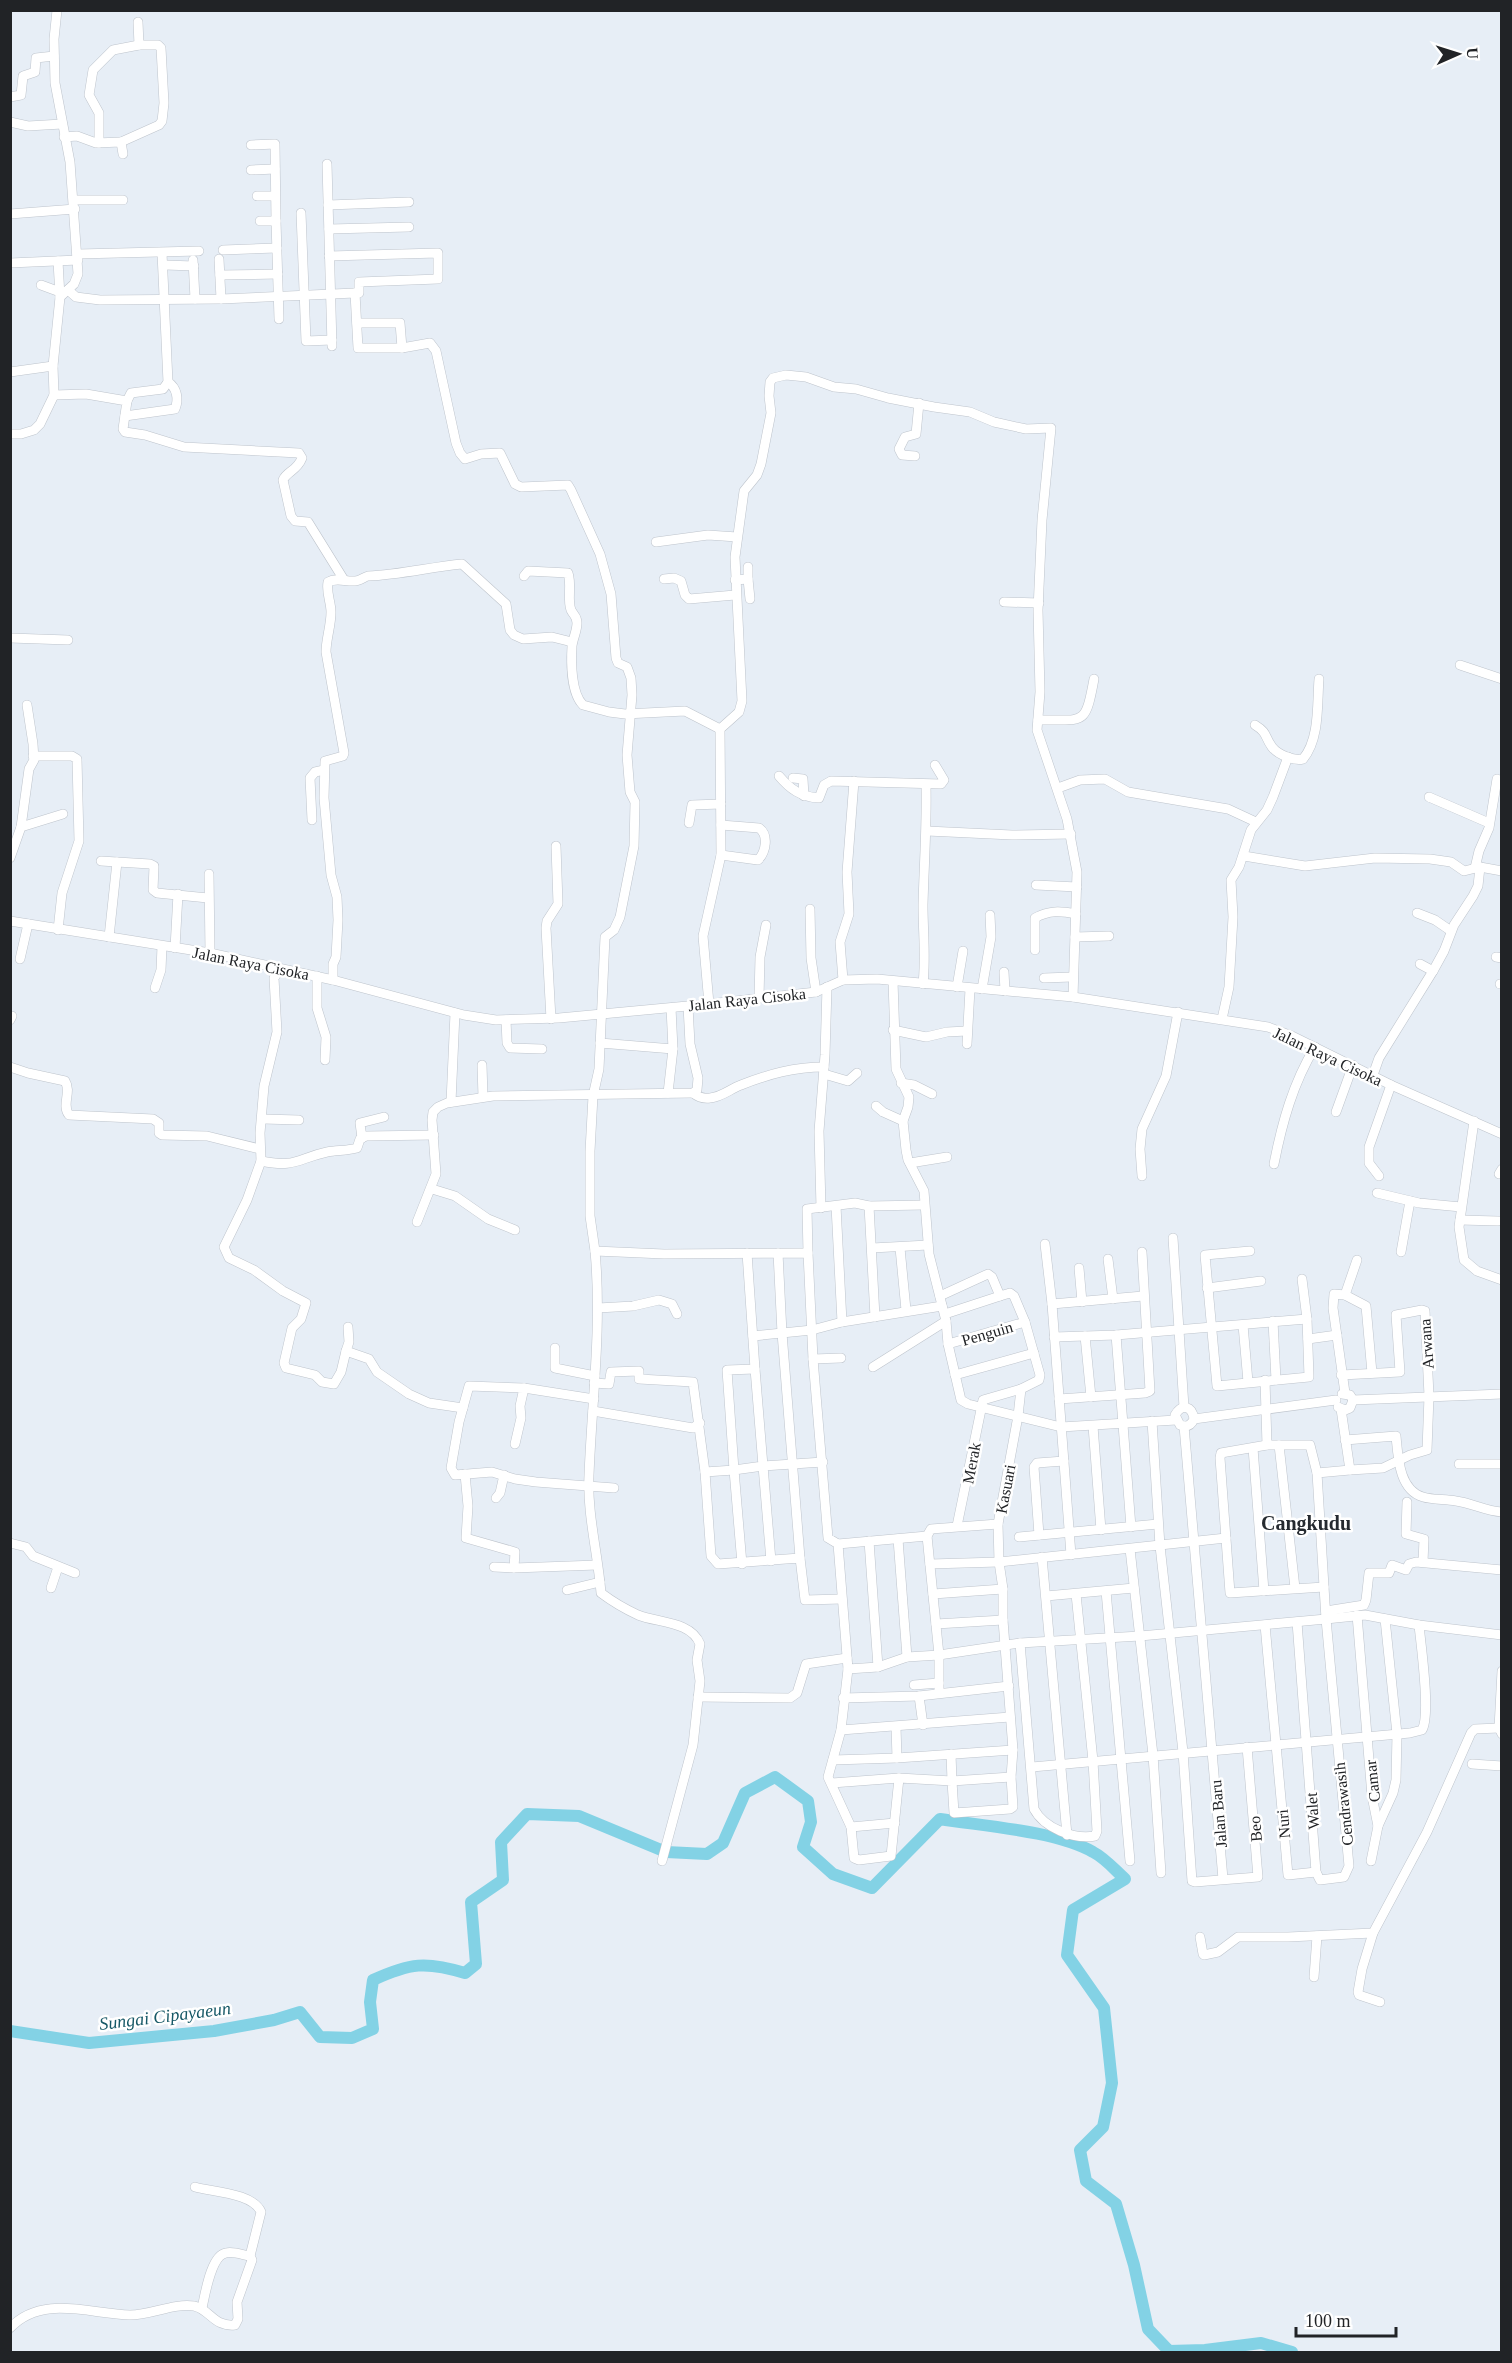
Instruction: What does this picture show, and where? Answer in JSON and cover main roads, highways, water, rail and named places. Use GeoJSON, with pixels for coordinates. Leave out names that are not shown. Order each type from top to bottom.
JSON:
{"type":"FeatureCollection","features":[{"type":"Feature","properties":{"kind":"waterway","name":"Sungai Cipayaeun"},"geometry":{"type":"LineString","coordinates":[[10,2031],[89,2043],[214,2031],[274,2020],[300,2012],[320,2037],[352,2038],[373,2029],[370,2002],[373,1980],[408,1967],[429,1965],[465,1973],[476,1964],[471,1902],[503,1880],[501,1842],[527,1814],[579,1816],[666,1852],[707,1854],[723,1843],[745,1793],[775,1777],[808,1801],[811,1822],[803,1847],[833,1874],[872,1888],[940,1819],[1019,1830],[1060,1839],[1097,1855],[1125,1879],[1073,1910],[1067,1955],[1104,2008],[1112,2083],[1103,2127],[1080,2150],[1086,2181],[1116,2204],[1134,2265],[1148,2329],[1169,2351],[1205,2350],[1261,2343],[1292,2352]]}},
{"type":"Feature","properties":{"kind":"district","name":"Cangkudu"},"geometry":{"type":"Point","coordinates":[1306,1523]}}]}
